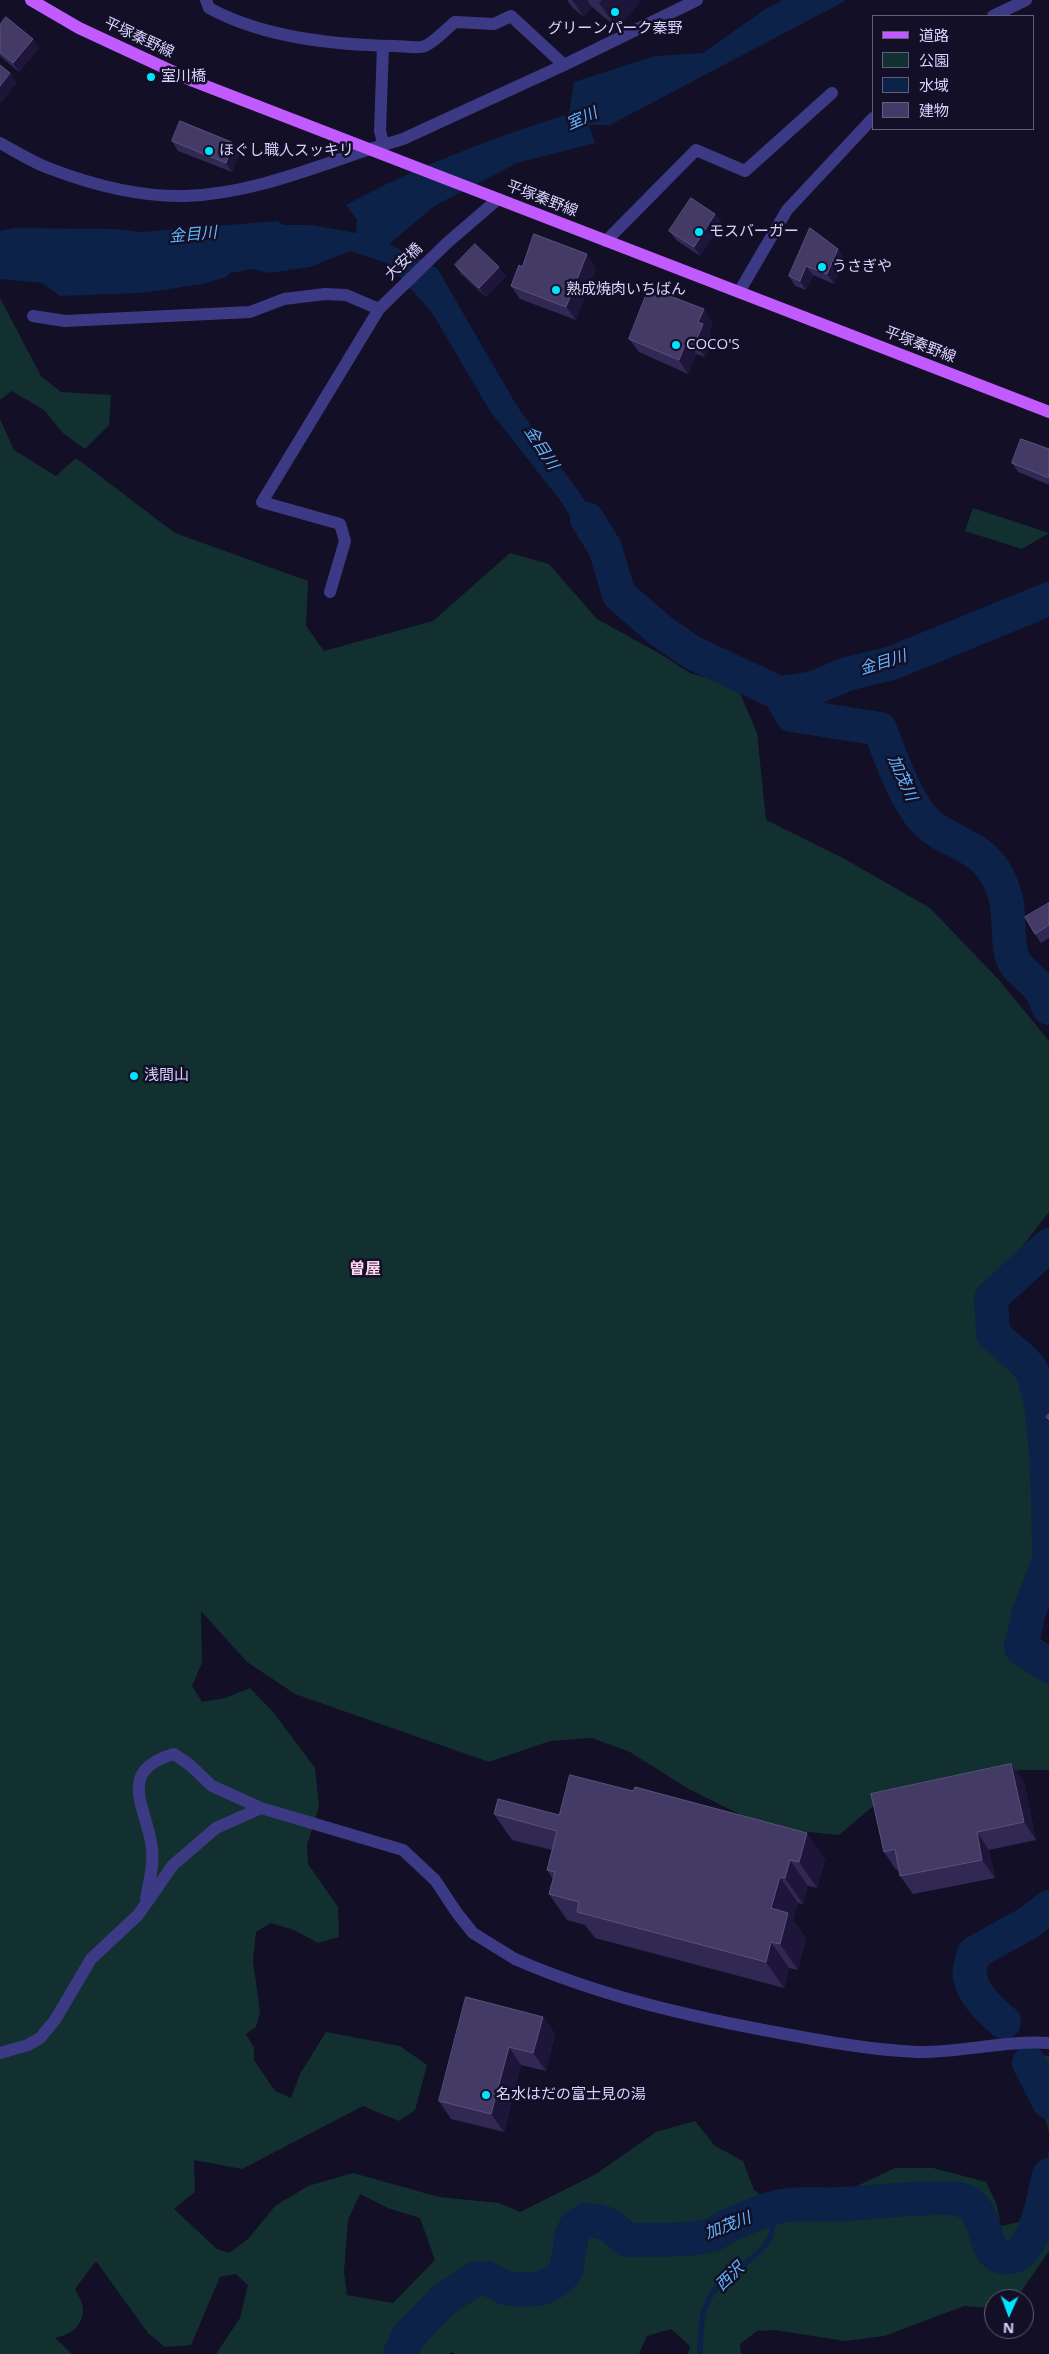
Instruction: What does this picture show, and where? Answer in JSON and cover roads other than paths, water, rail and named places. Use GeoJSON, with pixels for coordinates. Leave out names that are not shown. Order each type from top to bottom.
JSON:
{"type":"FeatureCollection","features":[{"type":"Feature","properties":{"kind":"main road","name":"平塚秦野線"},"geometry":{"type":"LineString","coordinates":[[31,0],[79,28],[193,81],[1049,412]]}},
{"type":"Feature","properties":{"kind":"street"},"geometry":{"type":"LineString","coordinates":[[206,0],[209,8],[225,17],[256,28],[321,42],[383,46],[425,46],[455,22],[494,24],[512,16],[564,65]]}},
{"type":"Feature","properties":{"kind":"street"},"geometry":{"type":"LineString","coordinates":[[0,143],[49,169],[94,183],[146,194],[186,196],[235,190],[277,180],[403,139],[564,65],[697,0]]}},
{"type":"Feature","properties":{"kind":"street"},"geometry":{"type":"LineString","coordinates":[[995,15],[1026,0]]}},
{"type":"Feature","properties":{"kind":"street"},"geometry":{"type":"LineString","coordinates":[[383,46],[380,131],[384,146]]}},
{"type":"Feature","properties":{"kind":"street"},"geometry":{"type":"LineString","coordinates":[[606,241],[696,150],[745,172],[832,93]]}},
{"type":"Feature","properties":{"kind":"street"},"geometry":{"type":"LineString","coordinates":[[739,292],[787,210],[872,119]]}},
{"type":"Feature","properties":{"kind":"street","name":"大安橋"},"geometry":{"type":"LineString","coordinates":[[330,592],[345,540],[340,524],[262,502],[381,307],[447,243],[498,199]]}},
{"type":"Feature","properties":{"kind":"street"},"geometry":{"type":"LineString","coordinates":[[33,316],[65,321],[250,312],[284,299],[325,294],[346,295],[381,307]]}},
{"type":"Feature","properties":{"kind":"street"},"geometry":{"type":"LineString","coordinates":[[145,1903],[153,1862],[152,1846],[139,1802],[138,1786],[147,1767],[158,1759],[174,1754],[190,1765],[212,1786],[261,1808],[403,1850],[435,1880],[457,1913],[473,1932],[515,1959],[575,1984],[624,2000],[695,2018],[879,2049],[968,2050],[1024,2042],[1049,2043]]}},
{"type":"Feature","properties":{"kind":"street"},"geometry":{"type":"LineString","coordinates":[[0,2053],[28,2045],[40,2038],[55,2020],[91,1959],[133,1920],[173,1865],[216,1828],[261,1808]]}},
{"type":"Feature","properties":{"kind":"water","name":"室川"},"geometry":{"type":"Polygon","coordinates":[[[783,0],[847,0],[610,125],[589,125],[595,143],[517,163],[436,205],[389,244],[437,268],[517,406],[614,541],[612,562],[573,522],[563,504],[490,411],[431,311],[387,263],[350,251],[310,267],[268,273],[254,269],[230,273],[226,277],[203,284],[142,293],[60,296],[42,283],[0,279],[0,231],[13,228],[117,229],[140,232],[277,221],[284,225],[311,225],[356,233],[357,220],[346,205],[427,165],[569,114],[574,82],[655,56],[703,53],[767,8],[783,0]]]}},
{"type":"Feature","properties":{"kind":"waterway","name":"金目川"},"geometry":{"type":"LineString","coordinates":[[587,519],[605,548],[619,595],[661,631],[693,653],[779,693],[814,688],[847,674],[892,663],[1049,599]]}},
{"type":"Feature","properties":{"kind":"waterway","name":"加茂川"},"geometry":{"type":"LineString","coordinates":[[779,693],[792,715],[880,729],[899,778],[918,813],[933,828],[980,855],[995,872],[1007,903],[1009,941],[1013,959],[1020,969],[1038,986],[1049,1008]]}},
{"type":"Feature","properties":{"kind":"waterway","name":"加茂川"},"geometry":{"type":"LineString","coordinates":[[1049,1245],[991,1298],[993,1334],[1029,1367],[1038,1389],[1045,1435],[1049,1555]]}},
{"type":"Feature","properties":{"kind":"waterway","name":"加茂川"},"geometry":{"type":"LineString","coordinates":[[1049,1560],[1029,1612],[1021,1648],[1049,1666]]}},
{"type":"Feature","properties":{"kind":"waterway","name":"加茂川"},"geometry":{"type":"LineString","coordinates":[[1004,2022],[983,2002],[972,1984],[970,1971],[974,1953],[1028,1923],[1049,1907]]}},
{"type":"Feature","properties":{"kind":"waterway","name":"加茂川"},"geometry":{"type":"LineString","coordinates":[[1029,2063],[1049,2102]]}},
{"type":"Feature","properties":{"kind":"waterway","name":"加茂川"},"geometry":{"type":"LineString","coordinates":[[400,2354],[408,2337],[442,2301],[477,2278],[487,2278],[505,2288],[524,2290],[543,2288],[557,2280],[566,2271],[572,2235],[576,2226],[586,2220],[599,2221],[609,2225],[627,2240],[683,2239],[714,2234],[752,2216],[782,2206],[950,2198],[965,2201],[975,2209],[981,2219],[992,2250],[999,2256],[1011,2257],[1019,2253],[1026,2246],[1032,2235],[1041,2209],[1049,2175]]}},
{"type":"Feature","properties":{"kind":"waterway","name":"西沢"},"geometry":{"type":"LineString","coordinates":[[700,2354],[702,2320],[705,2307],[722,2283],[767,2243],[772,2229],[772,2208]]}},
{"type":"Feature","properties":{"kind":"place","name":"グリーンパーク秦野"},"geometry":{"type":"Point","coordinates":[615,12]}},
{"type":"Feature","properties":{"kind":"place","name":"室川橋"},"geometry":{"type":"Point","coordinates":[151,77]}},
{"type":"Feature","properties":{"kind":"place","name":"ほぐし職人スッキリ"},"geometry":{"type":"Point","coordinates":[209,151]}},
{"type":"Feature","properties":{"kind":"place","name":"モスバーガー"},"geometry":{"type":"Point","coordinates":[699,232]}},
{"type":"Feature","properties":{"kind":"place","name":"うさぎや"},"geometry":{"type":"Point","coordinates":[822,267]}},
{"type":"Feature","properties":{"kind":"place","name":"熟成焼肉いちばん"},"geometry":{"type":"Point","coordinates":[556,290]}},
{"type":"Feature","properties":{"kind":"place","name":"COCO'S"},"geometry":{"type":"Point","coordinates":[676,345]}},
{"type":"Feature","properties":{"kind":"place","name":"浅間山"},"geometry":{"type":"Point","coordinates":[134,1076]}},
{"type":"Feature","properties":{"kind":"place","name":"名水はだの富士見の湯"},"geometry":{"type":"Point","coordinates":[486,2095]}},
{"type":"Feature","properties":{"kind":"district","name":"曽屋"},"geometry":{"type":"Point","coordinates":[365,1269]}}]}
